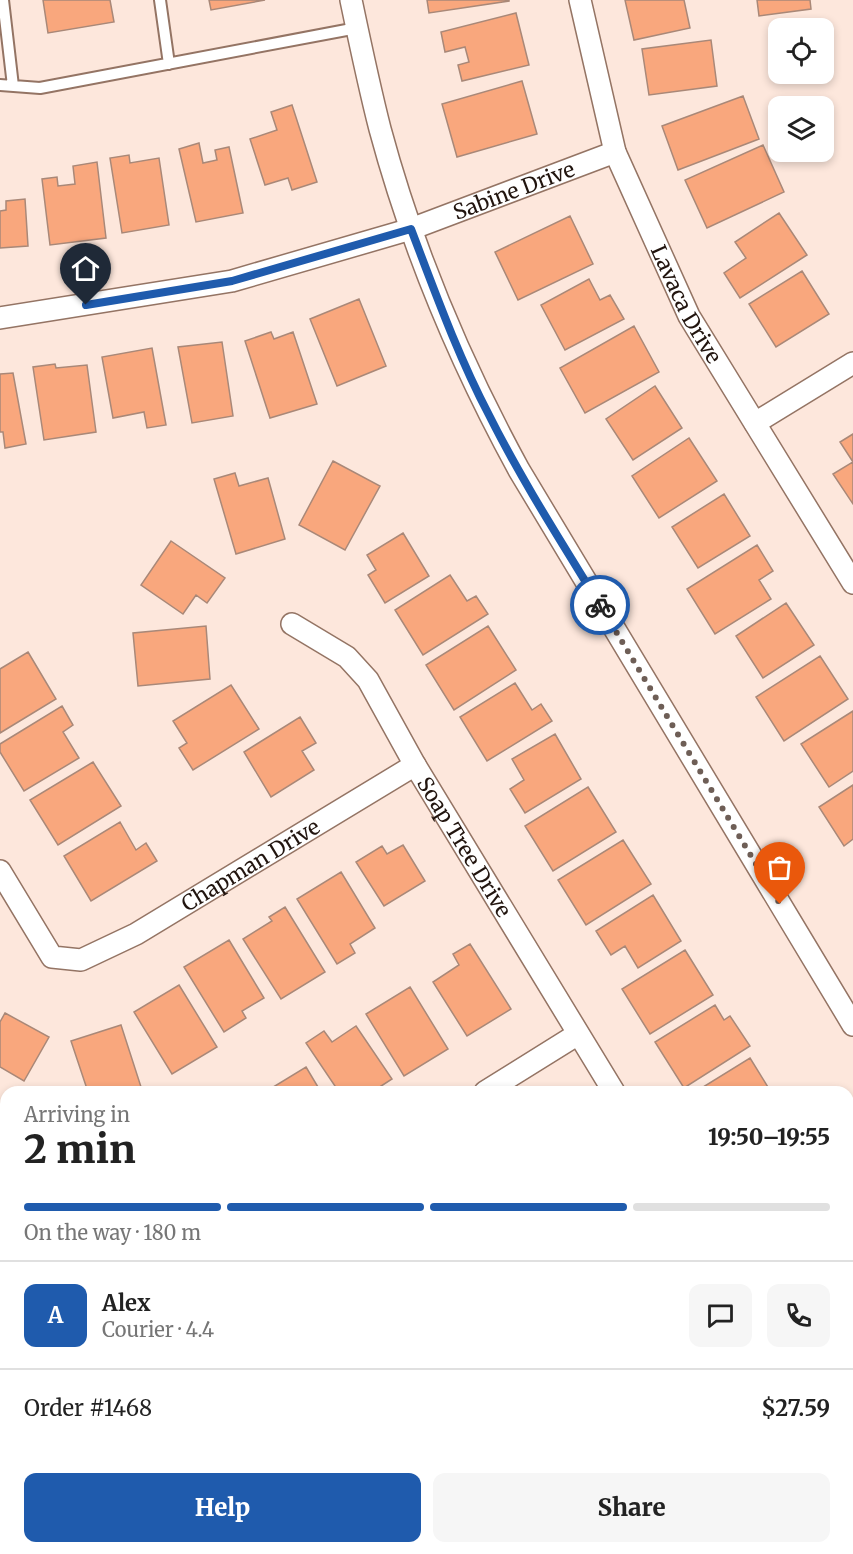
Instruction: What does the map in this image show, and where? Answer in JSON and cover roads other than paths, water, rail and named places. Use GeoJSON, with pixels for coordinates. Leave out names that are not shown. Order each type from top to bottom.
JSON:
{"type":"FeatureCollection","features":[{"type":"Feature","properties":{"kind":"street"},"geometry":{"type":"LineString","coordinates":[[351,0],[380,130],[411,229],[461,355],[488,414],[519,470],[853,1025]]}},
{"type":"Feature","properties":{"kind":"street","name":"Lavaca Drive"},"geometry":{"type":"LineString","coordinates":[[580,0],[615,152],[689,316],[853,583]]}},
{"type":"Feature","properties":{"kind":"street","name":"Sabine Drive"},"geometry":{"type":"LineString","coordinates":[[0,318],[232,281],[411,229],[615,152]]}},
{"type":"Feature","properties":{"kind":"street"},"geometry":{"type":"LineString","coordinates":[[755,423],[853,363]]}},
{"type":"Feature","properties":{"kind":"street","name":"Soap Tree Drive"},"geometry":{"type":"LineString","coordinates":[[291,624],[347,657],[368,681],[416,765],[610,1086]]}},
{"type":"Feature","properties":{"kind":"street","name":"Chapman Drive"},"geometry":{"type":"LineString","coordinates":[[0,871],[52,957],[81,960],[136,934],[416,765]]}},
{"type":"Feature","properties":{"kind":"street"},"geometry":{"type":"LineString","coordinates":[[495,1086],[578,1034]]}},
{"type":"Feature","properties":{"kind":"lane"},"geometry":{"type":"LineString","coordinates":[[3,0],[13,86]]}},
{"type":"Feature","properties":{"kind":"lane"},"geometry":{"type":"LineString","coordinates":[[160,0],[169,64]]}},
{"type":"Feature","properties":{"kind":"lane"},"geometry":{"type":"LineString","coordinates":[[0,85],[40,88],[357,28]]}}]}
